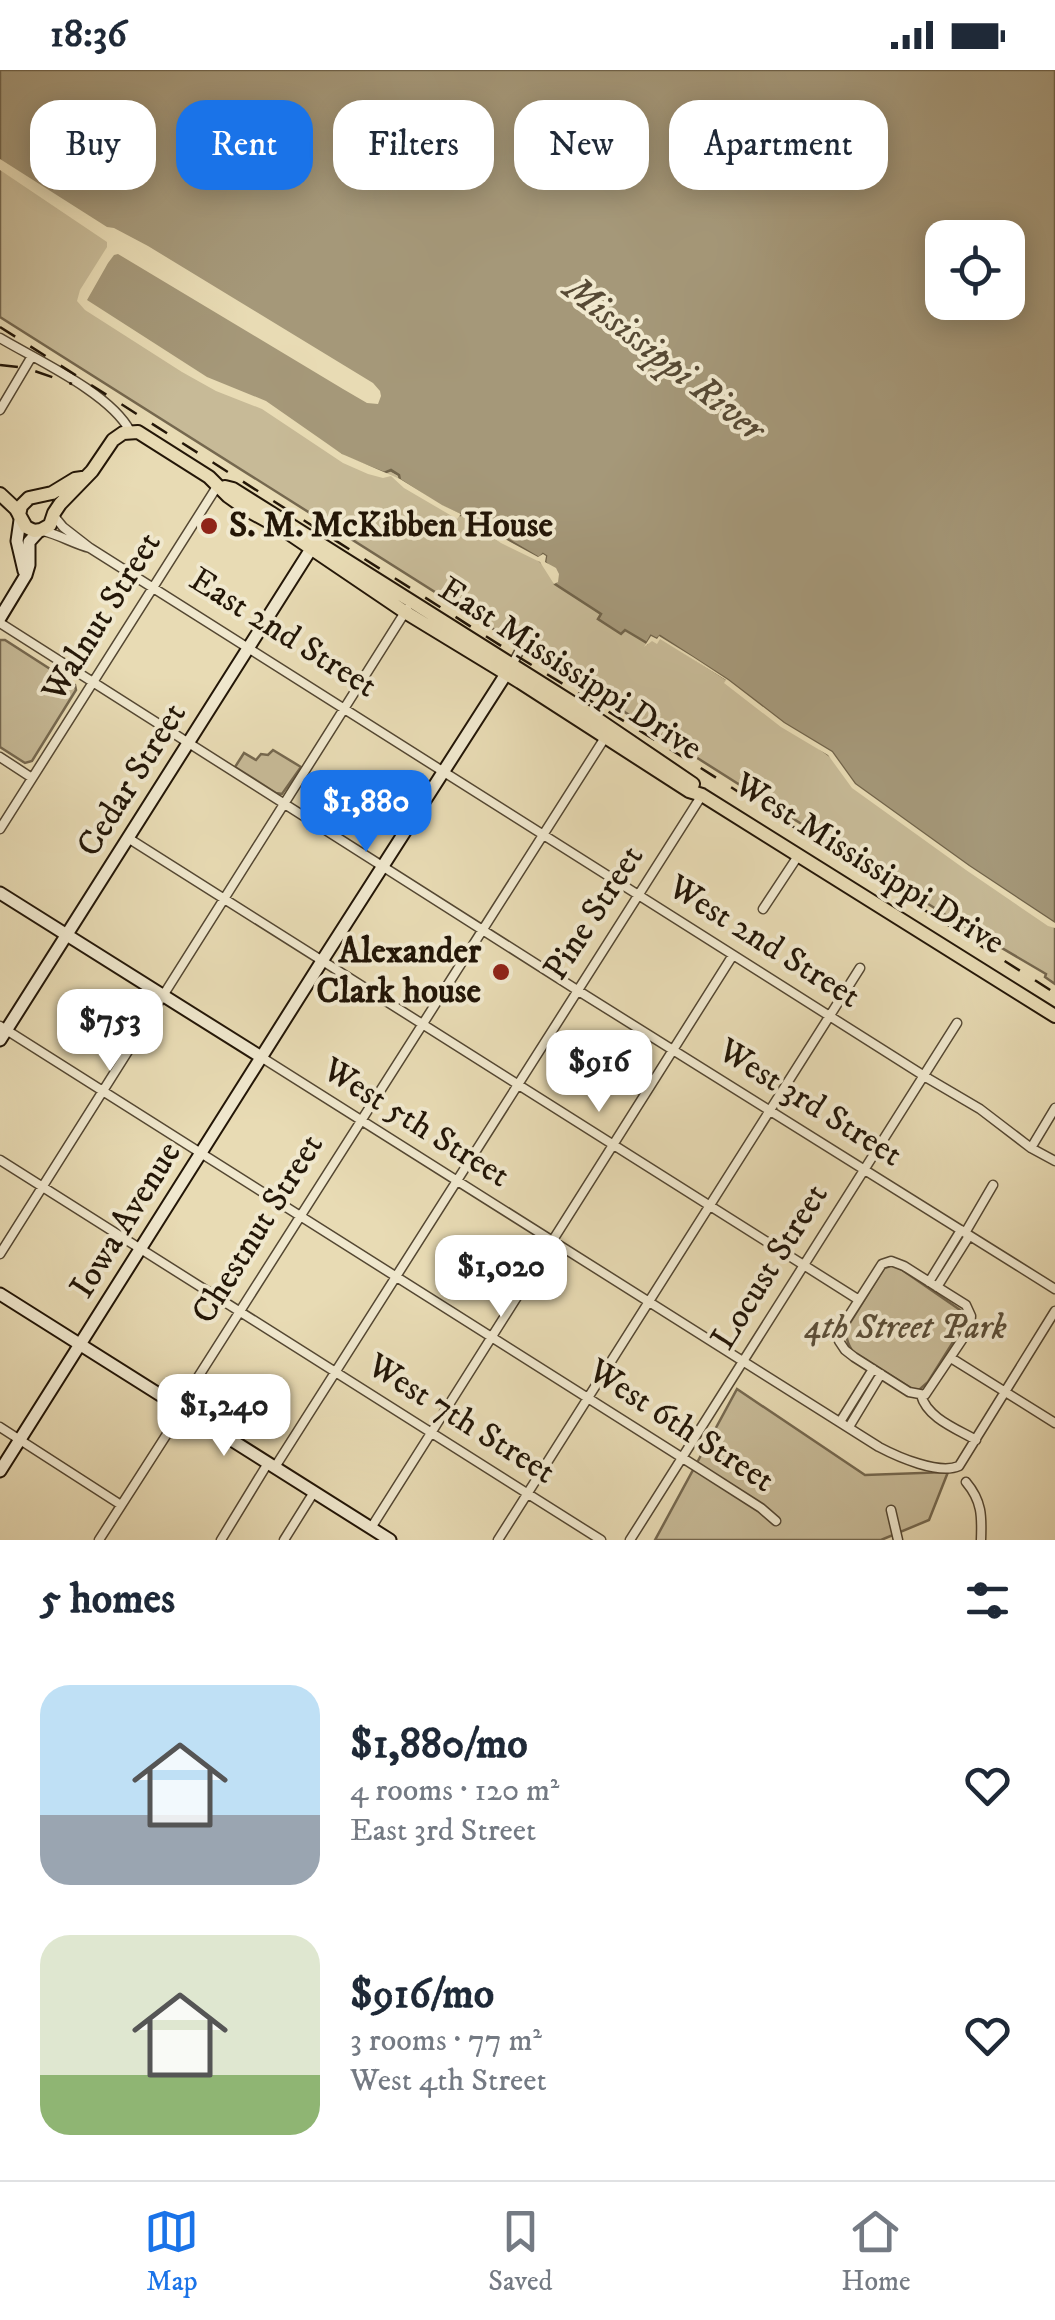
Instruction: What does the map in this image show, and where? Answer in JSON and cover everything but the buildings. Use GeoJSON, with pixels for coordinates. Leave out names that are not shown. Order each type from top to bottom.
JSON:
{"type":"FeatureCollection","features":[{"type":"Feature","properties":{"kind":"main road"},"geometry":{"type":"LineString","coordinates":[[0,491],[30,530],[40,530],[50,525],[54,514],[113,440],[130,431]]}},
{"type":"Feature","properties":{"kind":"main road","name":"East Mississippi Drive"},"geometry":{"type":"LineString","coordinates":[[130,431],[153,439],[249,511],[408,606]]}},
{"type":"Feature","properties":{"kind":"main road"},"geometry":{"type":"LineString","coordinates":[[20,518],[22,506],[34,498],[84,477]]}},
{"type":"Feature","properties":{"kind":"main road","name":"East Mississippi Drive"},"geometry":{"type":"LineString","coordinates":[[218,485],[232,490],[608,733],[689,791],[702,795]]}},
{"type":"Feature","properties":{"kind":"main road"},"geometry":{"type":"LineString","coordinates":[[0,491],[48,501],[54,514]]}},
{"type":"Feature","properties":{"kind":"main road","name":"West Mississippi Drive"},"geometry":{"type":"LineString","coordinates":[[702,795],[1055,1016]]}},
{"type":"Feature","properties":{"kind":"street","name":"East Mississippi Drive"},"geometry":{"type":"LineString","coordinates":[[0,338],[118,412],[130,431]]}},
{"type":"Feature","properties":{"kind":"street"},"geometry":{"type":"LineString","coordinates":[[0,410],[32,356]]}},
{"type":"Feature","properties":{"kind":"street","name":"Walnut Street"},"geometry":{"type":"LineString","coordinates":[[0,829],[218,485]]}},
{"type":"Feature","properties":{"kind":"street","name":"East 2nd Street"},"geometry":{"type":"LineString","coordinates":[[54,514],[63,527],[90,548]]}},
{"type":"Feature","properties":{"kind":"street"},"geometry":{"type":"LineString","coordinates":[[20,518],[17,541],[26,575]]}},
{"type":"Feature","properties":{"kind":"street"},"geometry":{"type":"LineString","coordinates":[[0,621],[26,575],[29,542],[40,530]]}},
{"type":"Feature","properties":{"kind":"street","name":"East 2nd Street"},"geometry":{"type":"LineString","coordinates":[[40,530],[90,548],[443,771]]}},
{"type":"Feature","properties":{"kind":"street","name":"Cedar Street"},"geometry":{"type":"LineString","coordinates":[[2,1032],[311,549]]}},
{"type":"Feature","properties":{"kind":"street"},"geometry":{"type":"LineString","coordinates":[[0,1254],[408,606]]}},
{"type":"Feature","properties":{"kind":"street","name":"West 3rd Street"},"geometry":{"type":"LineString","coordinates":[[0,621],[1055,1290]]}},
{"type":"Feature","properties":{"kind":"street","name":"Iowa Avenue"},"geometry":{"type":"LineString","coordinates":[[0,1471],[523,644]]}},
{"type":"Feature","properties":{"kind":"street","name":"Chestnut Street"},"geometry":{"type":"LineString","coordinates":[[99,1540],[360,1120],[608,733]]}},
{"type":"Feature","properties":{"kind":"street"},"geometry":{"type":"LineString","coordinates":[[0,757],[32,778]]}},
{"type":"Feature","properties":{"kind":"street","name":"West 2nd Street"},"geometry":{"type":"LineString","coordinates":[[443,771],[980,1108],[1031,1148],[1055,1160]]}},
{"type":"Feature","properties":{"kind":"street","name":"Pine Street"},"geometry":{"type":"LineString","coordinates":[[221,1540],[336,1372],[702,795]]}},
{"type":"Feature","properties":{"kind":"street"},"geometry":{"type":"LineString","coordinates":[[128,838],[859,1300]]}},
{"type":"Feature","properties":{"kind":"street"},"geometry":{"type":"LineString","coordinates":[[763,909],[798,856]]}},
{"type":"Feature","properties":{"kind":"street"},"geometry":{"type":"LineString","coordinates":[[0,892],[261,1058]]}},
{"type":"Feature","properties":{"kind":"street"},"geometry":{"type":"LineString","coordinates":[[371,1528],[733,955]]}},
{"type":"Feature","properties":{"kind":"street"},"geometry":{"type":"LineString","coordinates":[[498,1540],[860,968]]}},
{"type":"Feature","properties":{"kind":"street","name":"Locust Street"},"geometry":{"type":"LineString","coordinates":[[630,1540],[957,1023]]}},
{"type":"Feature","properties":{"kind":"street","name":"West 6th Street"},"geometry":{"type":"LineString","coordinates":[[2,1032],[103,1091],[396,1276],[776,1521]]}},
{"type":"Feature","properties":{"kind":"street","name":"West 5th Street"},"geometry":{"type":"LineString","coordinates":[[261,1058],[879,1447],[908,1461],[948,1470],[956,1468],[976,1440]]}},
{"type":"Feature","properties":{"kind":"street"},"geometry":{"type":"LineString","coordinates":[[1031,1148],[1055,1108]]}},
{"type":"Feature","properties":{"kind":"street","name":"West 7th Street"},"geometry":{"type":"LineString","coordinates":[[0,1160],[601,1540]]}},
{"type":"Feature","properties":{"kind":"street"},"geometry":{"type":"LineString","coordinates":[[933,1285],[993,1185]]}},
{"type":"Feature","properties":{"kind":"street"},"geometry":{"type":"LineString","coordinates":[[886,1262],[896,1262],[933,1285],[966,1305],[970,1328],[926,1394],[921,1395],[910,1392],[845,1350],[839,1341],[840,1331],[886,1262]]}},
{"type":"Feature","properties":{"kind":"street"},"geometry":{"type":"LineString","coordinates":[[0,1294],[390,1540]]}},
{"type":"Feature","properties":{"kind":"street"},"geometry":{"type":"LineString","coordinates":[[921,1395],[928,1411],[976,1440],[1055,1311]]}},
{"type":"Feature","properties":{"kind":"street"},"geometry":{"type":"LineString","coordinates":[[951,1358],[1055,1423]]}},
{"type":"Feature","properties":{"kind":"street"},"geometry":{"type":"LineString","coordinates":[[844,1424],[877,1372]]}},
{"type":"Feature","properties":{"kind":"street"},"geometry":{"type":"LineString","coordinates":[[0,1427],[121,1505]]}},
{"type":"Feature","properties":{"kind":"street"},"geometry":{"type":"LineString","coordinates":[[966,1482],[981,1506],[981,1540]]}},
{"type":"Feature","properties":{"kind":"street"},"geometry":{"type":"LineString","coordinates":[[284,1540],[314,1492]]}},
{"type":"Feature","properties":{"kind":"street"},"geometry":{"type":"LineString","coordinates":[[891,1510],[898,1540]]}},
{"type":"Feature","properties":{"kind":"green space"},"geometry":{"type":"Polygon","coordinates":[[[0,164],[30,184],[30,190],[39,190],[113,239],[390,470],[440,496],[479,504],[584,602],[602,614],[599,618],[619,618],[659,636],[728,680],[1055,923],[1055,984],[1046,974],[944,914],[0,317],[0,164]]]}},
{"type":"Feature","properties":{"kind":"green space"},"geometry":{"type":"Polygon","coordinates":[[[0,640],[75,685],[76,690],[32,761],[25,763],[0,747],[0,640]]]}},
{"type":"Feature","properties":{"kind":"green space"},"geometry":{"type":"Polygon","coordinates":[[[273,750],[301,767],[282,794],[235,767],[244,753],[256,760],[273,750]]]}},
{"type":"Feature","properties":{"kind":"green space","name":"4th Street Park"},"geometry":{"type":"Polygon","coordinates":[[[895,1265],[963,1312],[965,1323],[919,1390],[853,1352],[847,1339],[848,1326],[884,1268],[895,1265]]]}},
{"type":"Feature","properties":{"kind":"green space"},"geometry":{"type":"Polygon","coordinates":[[[737,1389],[865,1475],[948,1472],[929,1520],[881,1540],[655,1540],[737,1389]]]}},
{"type":"Feature","properties":{"kind":"water","name":"Mississippi River"},"geometry":{"type":"Polygon","coordinates":[[[0,70],[1055,70],[1055,923],[855,784],[832,752],[784,723],[728,680],[660,636],[651,636],[647,643],[625,630],[621,634],[598,619],[601,614],[555,584],[556,575],[543,554],[539,558],[467,518],[463,512],[460,515],[440,506],[391,470],[384,473],[346,458],[264,405],[218,386],[82,300],[113,239],[39,190],[156,190],[156,100],[30,100],[30,184],[0,164],[0,70]]]}},
{"type":"Feature","properties":{"kind":"pier"},"geometry":{"type":"Polygon","coordinates":[[[0,159],[30,178],[30,190],[49,190],[373,383],[380,391],[378,404],[367,403],[118,254],[108,263],[87,300],[207,377],[266,401],[342,454],[400,479],[461,514],[457,519],[391,476],[368,474],[343,463],[262,409],[182,372],[85,310],[77,301],[80,290],[107,242],[0,170],[0,159]]]}},
{"type":"Feature","properties":{"kind":"pier"},"geometry":{"type":"Polygon","coordinates":[[[467,518],[476,518],[538,557],[546,556],[545,562],[559,574],[558,582],[554,584],[540,562],[465,522],[467,518]]]}},
{"type":"Feature","properties":{"kind":"pier"},"geometry":{"type":"Polygon","coordinates":[[[651,636],[659,636],[693,657],[728,680],[784,723],[832,752],[855,784],[1055,923],[1055,928],[852,788],[828,755],[781,727],[724,683],[726,680],[660,639],[657,644],[652,641],[644,647],[651,636]]]}},
{"type":"Feature","properties":{"kind":"railway"},"geometry":{"type":"LineString","coordinates":[[0,327],[1055,993]]}},
{"type":"Feature","properties":{"kind":"railway"},"geometry":{"type":"LineString","coordinates":[[0,365],[26,368],[72,384]]}},
{"type":"Feature","properties":{"kind":"place","name":"S. M. McKibben House"},"geometry":{"type":"Point","coordinates":[209,526]}},
{"type":"Feature","properties":{"kind":"place","name":"Alexander Clark house"},"geometry":{"type":"Point","coordinates":[501,972]}}]}
